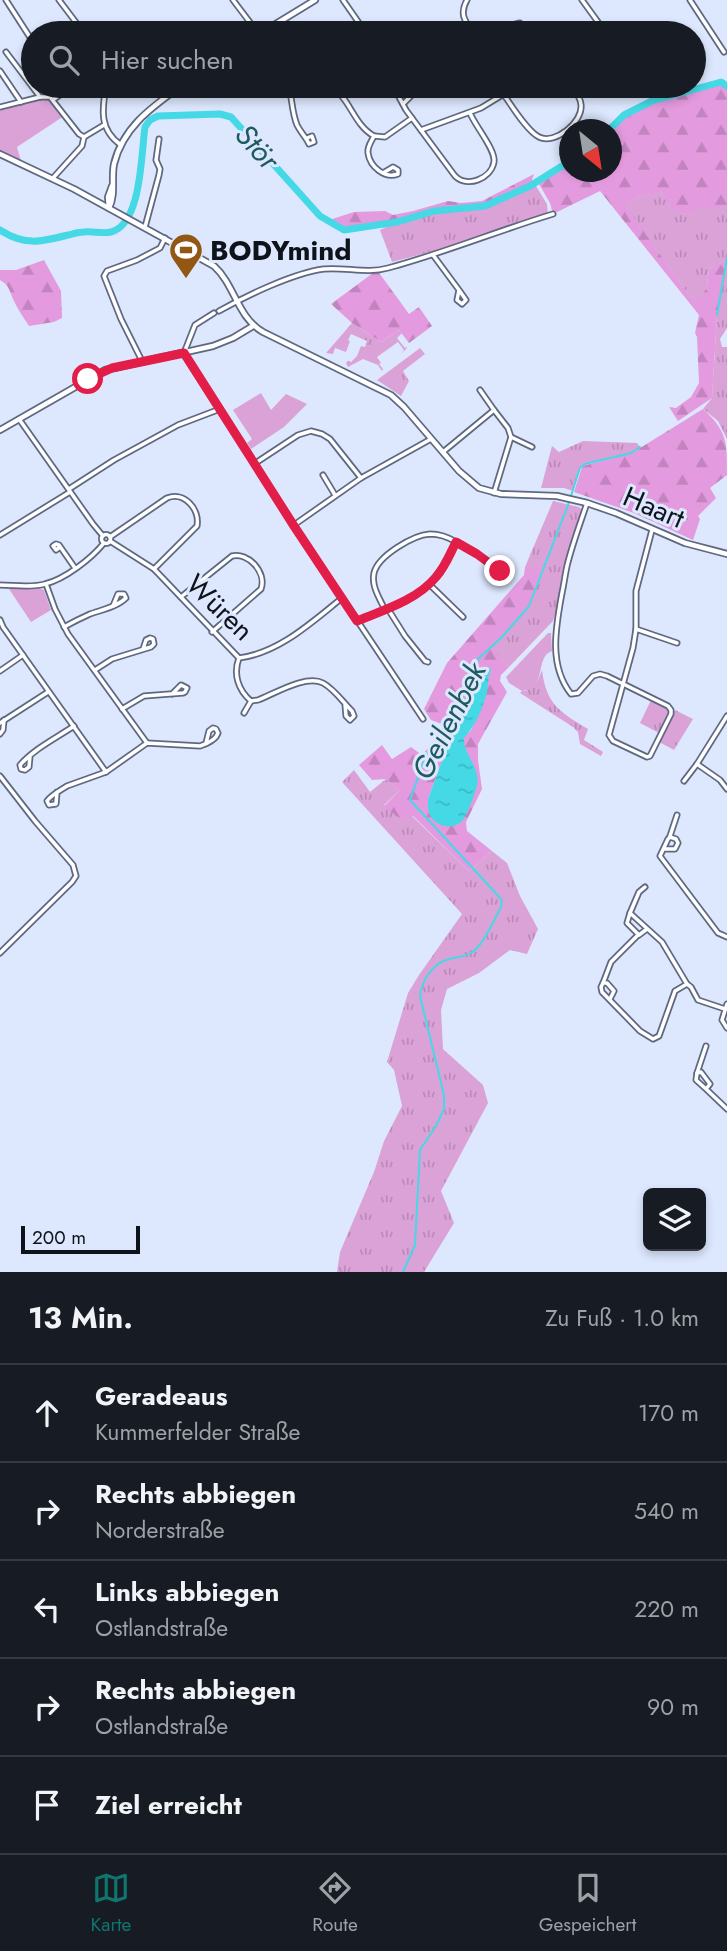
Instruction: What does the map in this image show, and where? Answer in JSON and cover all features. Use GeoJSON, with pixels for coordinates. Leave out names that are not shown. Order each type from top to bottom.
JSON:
{"type":"FeatureCollection","features":[{"type":"Feature","properties":{"kind":"main road"},"geometry":{"type":"LineString","coordinates":[[279,21],[315,0]]}},
{"type":"Feature","properties":{"kind":"main road"},"geometry":{"type":"LineString","coordinates":[[109,208],[113,195],[114,166],[121,145],[137,121],[164,98]]}},
{"type":"Feature","properties":{"kind":"main road"},"geometry":{"type":"LineString","coordinates":[[0,155],[53,178],[214,266],[253,326],[391,395],[469,481],[494,492]]}},
{"type":"Feature","properties":{"kind":"main road"},"geometry":{"type":"LineString","coordinates":[[109,208],[109,192],[112,186]]}},
{"type":"Feature","properties":{"kind":"main road"},"geometry":{"type":"LineString","coordinates":[[95,200],[109,192]]}},
{"type":"Feature","properties":{"kind":"main road"},"geometry":{"type":"LineString","coordinates":[[0,430],[98,373],[220,344],[253,326]]}},
{"type":"Feature","properties":{"kind":"main road","name":"Haart"},"geometry":{"type":"LineString","coordinates":[[494,492],[549,495],[587,503],[685,543],[727,554]]}},
{"type":"Feature","properties":{"kind":"street"},"geometry":{"type":"LineString","coordinates":[[6,0],[21,23]]}},
{"type":"Feature","properties":{"kind":"street"},"geometry":{"type":"LineString","coordinates":[[59,0],[75,21]]}},
{"type":"Feature","properties":{"kind":"street"},"geometry":{"type":"LineString","coordinates":[[233,0],[250,21]]}},
{"type":"Feature","properties":{"kind":"street"},"geometry":{"type":"LineString","coordinates":[[343,0],[358,21]]}},
{"type":"Feature","properties":{"kind":"street"},"geometry":{"type":"LineString","coordinates":[[466,21],[463,8],[467,0]]}},
{"type":"Feature","properties":{"kind":"street"},"geometry":{"type":"LineString","coordinates":[[582,0],[597,21]]}},
{"type":"Feature","properties":{"kind":"street"},"geometry":{"type":"LineString","coordinates":[[690,0],[704,21]]}},
{"type":"Feature","properties":{"kind":"street"},"geometry":{"type":"LineString","coordinates":[[706,24],[724,52]]}},
{"type":"Feature","properties":{"kind":"street"},"geometry":{"type":"LineString","coordinates":[[6,52],[21,72]]}},
{"type":"Feature","properties":{"kind":"street"},"geometry":{"type":"LineString","coordinates":[[0,71],[21,102]]}},
{"type":"Feature","properties":{"kind":"street"},"geometry":{"type":"LineString","coordinates":[[0,107],[36,98]]}},
{"type":"Feature","properties":{"kind":"street"},"geometry":{"type":"LineString","coordinates":[[105,98],[104,125],[113,140],[121,145]]}},
{"type":"Feature","properties":{"kind":"street"},"geometry":{"type":"LineString","coordinates":[[291,98],[299,130],[307,138]]}},
{"type":"Feature","properties":{"kind":"street"},"geometry":{"type":"LineString","coordinates":[[343,98],[366,131],[374,136],[385,137],[412,118]]}},
{"type":"Feature","properties":{"kind":"street"},"geometry":{"type":"LineString","coordinates":[[399,98],[458,180],[467,183],[488,172],[494,164],[494,158],[470,113]]}},
{"type":"Feature","properties":{"kind":"street"},"geometry":{"type":"LineString","coordinates":[[402,104],[408,98]]}},
{"type":"Feature","properties":{"kind":"street"},"geometry":{"type":"LineString","coordinates":[[421,130],[470,113],[498,98]]}},
{"type":"Feature","properties":{"kind":"street"},"geometry":{"type":"LineString","coordinates":[[506,98],[536,135],[544,139],[551,139],[575,123],[581,113],[579,98]]}},
{"type":"Feature","properties":{"kind":"street"},"geometry":{"type":"LineString","coordinates":[[54,99],[84,137]]}},
{"type":"Feature","properties":{"kind":"street"},"geometry":{"type":"LineString","coordinates":[[53,178],[82,146],[84,137],[104,125]]}},
{"type":"Feature","properties":{"kind":"street"},"geometry":{"type":"LineString","coordinates":[[374,136],[368,148],[369,156],[376,168],[383,173]]}},
{"type":"Feature","properties":{"kind":"street"},"geometry":{"type":"LineString","coordinates":[[145,227],[160,169],[156,160],[159,139]]}},
{"type":"Feature","properties":{"kind":"street"},"geometry":{"type":"LineString","coordinates":[[423,719],[294,526],[184,353],[195,325],[236,302],[281,282],[321,270],[377,270],[433,255],[553,214]]}},
{"type":"Feature","properties":{"kind":"street"},"geometry":{"type":"LineString","coordinates":[[142,361],[104,276],[107,271],[160,248],[165,238]]}},
{"type":"Feature","properties":{"kind":"street"},"geometry":{"type":"LineString","coordinates":[[433,255],[459,290]]}},
{"type":"Feature","properties":{"kind":"street"},"geometry":{"type":"LineString","coordinates":[[480,390],[508,428],[511,437],[494,492]]}},
{"type":"Feature","properties":{"kind":"street"},"geometry":{"type":"LineString","coordinates":[[0,535],[114,460],[178,425],[220,409]]}},
{"type":"Feature","properties":{"kind":"street"},"geometry":{"type":"LineString","coordinates":[[443,453],[494,410]]}},
{"type":"Feature","properties":{"kind":"street"},"geometry":{"type":"LineString","coordinates":[[19,419],[103,536],[104,542]]}},
{"type":"Feature","properties":{"kind":"street"},"geometry":{"type":"LineString","coordinates":[[254,464],[298,435],[312,431],[330,439],[361,478]]}},
{"type":"Feature","properties":{"kind":"street"},"geometry":{"type":"LineString","coordinates":[[511,437],[533,447]]}},
{"type":"Feature","properties":{"kind":"street"},"geometry":{"type":"LineString","coordinates":[[294,526],[361,478],[431,439]]}},
{"type":"Feature","properties":{"kind":"street"},"geometry":{"type":"LineString","coordinates":[[323,475],[335,495]]}},
{"type":"Feature","properties":{"kind":"street"},"geometry":{"type":"LineString","coordinates":[[0,585],[46,584],[89,560],[104,542],[167,498],[175,495],[184,498],[197,515],[197,526],[154,569]]}},
{"type":"Feature","properties":{"kind":"street"},"geometry":{"type":"LineString","coordinates":[[587,503],[566,567],[556,620],[557,658],[571,694],[578,693],[589,678],[603,674],[624,684],[668,706],[671,709],[648,757],[610,738],[609,735],[624,684],[636,629],[636,591],[652,530]]}},
{"type":"Feature","properties":{"kind":"street"},"geometry":{"type":"LineString","coordinates":[[103,536],[107,534],[110,539]]}},
{"type":"Feature","properties":{"kind":"street"},"geometry":{"type":"LineString","coordinates":[[428,662],[410,643],[386,609],[375,587],[373,578],[376,567],[384,557],[420,536],[440,535],[477,554],[500,571]]}},
{"type":"Feature","properties":{"kind":"street","name":"Würen"},"geometry":{"type":"LineString","coordinates":[[110,539],[154,569],[239,658],[289,639],[342,598]]}},
{"type":"Feature","properties":{"kind":"street"},"geometry":{"type":"LineString","coordinates":[[357,621],[386,609],[429,584],[444,566],[456,542]]}},
{"type":"Feature","properties":{"kind":"street"},"geometry":{"type":"LineString","coordinates":[[60,547],[75,568]]}},
{"type":"Feature","properties":{"kind":"street"},"geometry":{"type":"LineString","coordinates":[[181,597],[232,556],[238,554],[248,558],[262,575],[261,589],[212,632]]}},
{"type":"Feature","properties":{"kind":"street"},"geometry":{"type":"LineString","coordinates":[[46,584],[64,627],[147,743]]}},
{"type":"Feature","properties":{"kind":"street"},"geometry":{"type":"LineString","coordinates":[[429,584],[463,617]]}},
{"type":"Feature","properties":{"kind":"street"},"geometry":{"type":"LineString","coordinates":[[64,627],[113,606]]}},
{"type":"Feature","properties":{"kind":"street"},"geometry":{"type":"LineString","coordinates":[[0,622],[106,772]]}},
{"type":"Feature","properties":{"kind":"street"},"geometry":{"type":"LineString","coordinates":[[636,629],[677,643]]}},
{"type":"Feature","properties":{"kind":"street"},"geometry":{"type":"LineString","coordinates":[[94,671],[113,659],[143,649]]}},
{"type":"Feature","properties":{"kind":"street"},"geometry":{"type":"LineString","coordinates":[[0,671],[23,655]]}},
{"type":"Feature","properties":{"kind":"street"},"geometry":{"type":"LineString","coordinates":[[239,658],[236,666],[237,681],[243,694],[251,701],[311,680],[325,685],[345,704]]}},
{"type":"Feature","properties":{"kind":"street"},"geometry":{"type":"LineString","coordinates":[[0,734],[3,730],[2,722],[49,691]]}},
{"type":"Feature","properties":{"kind":"street"},"geometry":{"type":"LineString","coordinates":[[122,709],[144,696],[172,694]]}},
{"type":"Feature","properties":{"kind":"street"},"geometry":{"type":"LineString","coordinates":[[244,713],[251,701]]}},
{"type":"Feature","properties":{"kind":"street"},"geometry":{"type":"LineString","coordinates":[[684,781],[727,716]]}},
{"type":"Feature","properties":{"kind":"street"},"geometry":{"type":"LineString","coordinates":[[30,756],[74,726]]}},
{"type":"Feature","properties":{"kind":"street"},"geometry":{"type":"LineString","coordinates":[[57,792],[71,784],[106,772],[147,743],[197,746],[206,743]]}},
{"type":"Feature","properties":{"kind":"street"},"geometry":{"type":"LineString","coordinates":[[696,764],[720,780],[727,789]]}},
{"type":"Feature","properties":{"kind":"street"},"geometry":{"type":"LineString","coordinates":[[0,776],[73,865],[76,876],[0,953]]}},
{"type":"Feature","properties":{"kind":"street"},"geometry":{"type":"LineString","coordinates":[[677,815],[661,858],[718,933],[727,937]]}},
{"type":"Feature","properties":{"kind":"street"},"geometry":{"type":"LineString","coordinates":[[664,849],[671,850],[677,846],[676,839],[670,837]]}},
{"type":"Feature","properties":{"kind":"street"},"geometry":{"type":"LineString","coordinates":[[622,929],[639,892],[645,887]]}},
{"type":"Feature","properties":{"kind":"street"},"geometry":{"type":"LineString","coordinates":[[631,913],[662,942],[698,1000],[725,1009]]}},
{"type":"Feature","properties":{"kind":"street"},"geometry":{"type":"LineString","coordinates":[[627,923],[639,935]]}},
{"type":"Feature","properties":{"kind":"street"},"geometry":{"type":"LineString","coordinates":[[648,929],[611,962],[601,987],[602,992],[640,1031],[653,1039],[659,1036],[675,991],[687,984]]}},
{"type":"Feature","properties":{"kind":"street"},"geometry":{"type":"LineString","coordinates":[[603,983],[614,991],[610,999]]}},
{"type":"Feature","properties":{"kind":"street"},"geometry":{"type":"LineString","coordinates":[[727,1004],[722,1020],[727,1028]]}},
{"type":"Feature","properties":{"kind":"street"},"geometry":{"type":"LineString","coordinates":[[706,1046],[696,1080],[726,1107]]}},
{"type":"Feature","properties":{"kind":"street"},"geometry":{"type":"LineString","coordinates":[[696,1073],[701,1072],[707,1078],[710,1084],[706,1089]]}},
{"type":"Feature","properties":{"kind":"green space"},"geometry":{"type":"Polygon","coordinates":[[[721,82],[727,86],[726,207],[697,208],[689,213],[678,211],[671,207],[661,191],[639,196],[625,205],[688,294],[698,301],[707,287],[709,269],[726,260],[717,315],[712,398],[678,421],[669,407],[676,408],[691,397],[699,383],[695,333],[699,315],[600,191],[553,214],[539,184],[559,170],[559,182],[622,182],[621,117],[659,98],[706,98],[706,86],[721,82]]]}},
{"type":"Feature","properties":{"kind":"green space"},"geometry":{"type":"Polygon","coordinates":[[[39,99],[52,100],[64,116],[17,147],[21,161],[0,152],[0,109],[39,99]]]}},
{"type":"Feature","properties":{"kind":"green space"},"geometry":{"type":"Polygon","coordinates":[[[534,174],[530,186],[485,206],[434,211],[397,222],[344,230],[329,220],[354,212],[385,211],[393,215],[448,201],[482,201],[534,174]]]}},
{"type":"Feature","properties":{"kind":"green space"},"geometry":{"type":"Polygon","coordinates":[[[530,186],[536,186],[547,204],[548,215],[457,245],[392,262],[380,230],[434,211],[485,206],[530,186]]]}},
{"type":"Feature","properties":{"kind":"green space"},"geometry":{"type":"Polygon","coordinates":[[[661,191],[670,206],[727,205],[727,328],[720,339],[722,347],[727,347],[727,439],[718,421],[703,409],[712,398],[717,315],[725,261],[709,269],[707,287],[698,302],[688,294],[624,205],[639,196],[661,191]]]}},
{"type":"Feature","properties":{"kind":"green space"},"geometry":{"type":"Polygon","coordinates":[[[44,260],[61,291],[62,318],[29,326],[7,286],[0,280],[0,270],[16,270],[44,260]]]}},
{"type":"Feature","properties":{"kind":"green space"},"geometry":{"type":"Polygon","coordinates":[[[377,270],[409,314],[419,307],[432,326],[409,343],[399,330],[381,342],[352,323],[331,304],[377,270]]]}},
{"type":"Feature","properties":{"kind":"green space"},"geometry":{"type":"Polygon","coordinates":[[[352,323],[381,342],[399,330],[402,333],[397,338],[407,348],[401,354],[404,350],[398,342],[377,357],[382,371],[378,365],[363,359],[348,367],[346,363],[357,356],[361,346],[365,347],[367,341],[351,334],[346,352],[335,348],[333,354],[326,353],[352,323]]]}},
{"type":"Feature","properties":{"kind":"green space"},"geometry":{"type":"Polygon","coordinates":[[[420,348],[425,354],[403,371],[409,381],[401,396],[377,380],[420,348]]]}},
{"type":"Feature","properties":{"kind":"green space"},"geometry":{"type":"Polygon","coordinates":[[[261,393],[271,410],[286,394],[307,404],[284,427],[251,449],[247,443],[252,439],[233,410],[261,393]]]}},
{"type":"Feature","properties":{"kind":"green space"},"geometry":{"type":"Polygon","coordinates":[[[703,409],[717,424],[724,438],[727,475],[710,488],[716,498],[698,516],[700,519],[693,540],[634,513],[574,492],[582,467],[632,453],[703,409]]]}},
{"type":"Feature","properties":{"kind":"green space"},"geometry":{"type":"Polygon","coordinates":[[[583,441],[637,443],[640,447],[631,453],[586,464],[580,468],[573,491],[564,488],[541,488],[552,446],[559,452],[583,441]]]}},
{"type":"Feature","properties":{"kind":"green space"},"geometry":{"type":"Polygon","coordinates":[[[553,501],[582,510],[566,564],[557,608],[553,621],[509,667],[489,648],[529,605],[543,567],[525,567],[553,501]]]}},
{"type":"Feature","properties":{"kind":"green space"},"geometry":{"type":"Polygon","coordinates":[[[525,567],[543,567],[529,605],[490,648],[509,667],[501,675],[500,681],[507,692],[478,744],[482,789],[466,822],[467,831],[492,851],[469,871],[413,816],[400,819],[384,806],[399,791],[386,779],[372,780],[359,765],[382,745],[392,759],[411,747],[422,755],[447,726],[431,720],[424,709],[447,663],[524,575],[525,567]],[[490,669],[470,685],[428,799],[428,811],[484,701],[490,669]]]}},
{"type":"Feature","properties":{"kind":"green space"},"geometry":{"type":"Polygon","coordinates":[[[9,589],[44,590],[51,610],[31,622],[9,589]]]}},
{"type":"Feature","properties":{"kind":"green space"},"geometry":{"type":"Polygon","coordinates":[[[551,633],[552,651],[543,660],[535,685],[522,691],[509,683],[506,677],[551,633]]]}},
{"type":"Feature","properties":{"kind":"green space"},"geometry":{"type":"Polygon","coordinates":[[[542,670],[551,699],[562,712],[588,729],[584,740],[603,752],[601,756],[580,744],[578,732],[573,727],[520,693],[538,680],[542,670]]]}},
{"type":"Feature","properties":{"kind":"green space"},"geometry":{"type":"Polygon","coordinates":[[[651,700],[669,710],[659,733],[640,723],[651,700]]]}},
{"type":"Feature","properties":{"kind":"green space"},"geometry":{"type":"Polygon","coordinates":[[[675,710],[693,719],[674,750],[659,742],[675,710]]]}},
{"type":"Feature","properties":{"kind":"green space"},"geometry":{"type":"Polygon","coordinates":[[[354,770],[370,792],[386,779],[399,791],[384,805],[412,816],[469,871],[492,851],[507,863],[520,896],[538,929],[527,954],[510,950],[479,973],[447,989],[441,1010],[443,1049],[483,1085],[488,1103],[441,1191],[454,1223],[424,1272],[337,1272],[340,1252],[374,1172],[384,1141],[402,1106],[394,1070],[387,1062],[408,993],[462,914],[342,782],[354,770]]]}},
{"type":"Feature","properties":{"kind":"water"},"geometry":{"type":"Polygon","coordinates":[[[488,668],[491,669],[483,704],[464,738],[466,751],[477,775],[476,789],[463,820],[453,826],[443,825],[430,816],[428,799],[470,685],[477,675],[488,668]]]}},
{"type":"Feature","properties":{"kind":"waterway","name":"Stör"},"geometry":{"type":"LineString","coordinates":[[706,86],[721,82],[727,86]]}},
{"type":"Feature","properties":{"kind":"waterway","name":"Stör"},"geometry":{"type":"LineString","coordinates":[[620,119],[663,98]]}},
{"type":"Feature","properties":{"kind":"waterway","name":"Stör"},"geometry":{"type":"LineString","coordinates":[[0,230],[17,239],[33,241],[80,232],[108,233],[121,226],[129,216],[138,186],[145,127],[150,120],[158,116],[220,114],[231,117],[320,216],[344,230],[397,222],[434,211],[485,206],[530,186],[559,168]]}},
{"type":"Feature","properties":{"kind":"waterway","name":"Geilenbek"},"geometry":{"type":"LineString","coordinates":[[717,315],[727,258]]}},
{"type":"Feature","properties":{"kind":"waterway","name":"Geilenbek"},"geometry":{"type":"LineString","coordinates":[[403,1272],[415,1245],[420,1150],[444,1109],[444,1095],[420,996],[421,990],[429,973],[438,964],[475,950],[492,925],[502,900],[410,800],[426,755],[445,732],[478,659],[529,606],[580,468],[585,464],[631,453],[640,447]]}},
{"type":"Feature","properties":{"kind":"place","name":"BODYmind"},"geometry":{"type":"Point","coordinates":[186,280]}},
{"type":"Feature","properties":{"kind":"route"},"geometry":{"type":"LineString","coordinates":[[88,379],[112,368],[184,353],[357,621],[388,609],[427,587],[439,574],[456,542],[500,571]]}}]}
